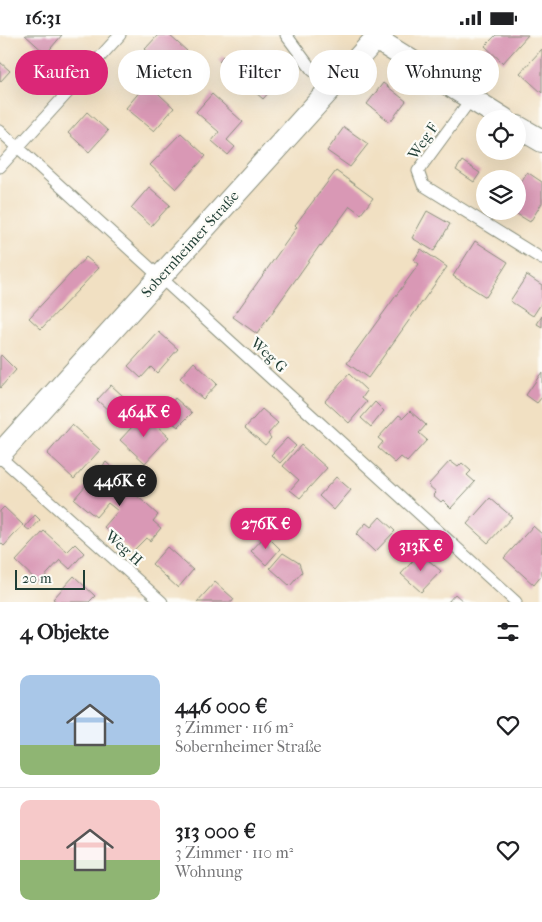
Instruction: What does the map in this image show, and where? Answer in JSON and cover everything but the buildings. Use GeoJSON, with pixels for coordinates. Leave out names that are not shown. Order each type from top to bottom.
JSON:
{"type":"FeatureCollection","features":[{"type":"Feature","properties":{"kind":"street","name":"Sobernheimer Straße"},"geometry":{"type":"LineString","coordinates":[[366,50],[378,37]]}},
{"type":"Feature","properties":{"kind":"street"},"geometry":{"type":"LineString","coordinates":[[378,37],[489,110]]}},
{"type":"Feature","properties":{"kind":"street","name":"Sobernheimer Straße"},"geometry":{"type":"LineString","coordinates":[[0,455],[326,95]]}},
{"type":"Feature","properties":{"kind":"street"},"geometry":{"type":"LineString","coordinates":[[526,132],[542,141]]}},
{"type":"Feature","properties":{"kind":"lane"},"geometry":{"type":"LineString","coordinates":[[0,167],[120,35]]}},
{"type":"Feature","properties":{"kind":"lane"},"geometry":{"type":"LineString","coordinates":[[286,35],[309,67]]}},
{"type":"Feature","properties":{"kind":"lane","name":"Weg F"},"geometry":{"type":"LineString","coordinates":[[471,99],[418,171],[423,185],[542,259]]}},
{"type":"Feature","properties":{"kind":"lane","name":"Weg G"},"geometry":{"type":"LineString","coordinates":[[0,131],[516,602]]}},
{"type":"Feature","properties":{"kind":"lane","name":"Weg H"},"geometry":{"type":"LineString","coordinates":[[0,455],[162,602]]}}]}
